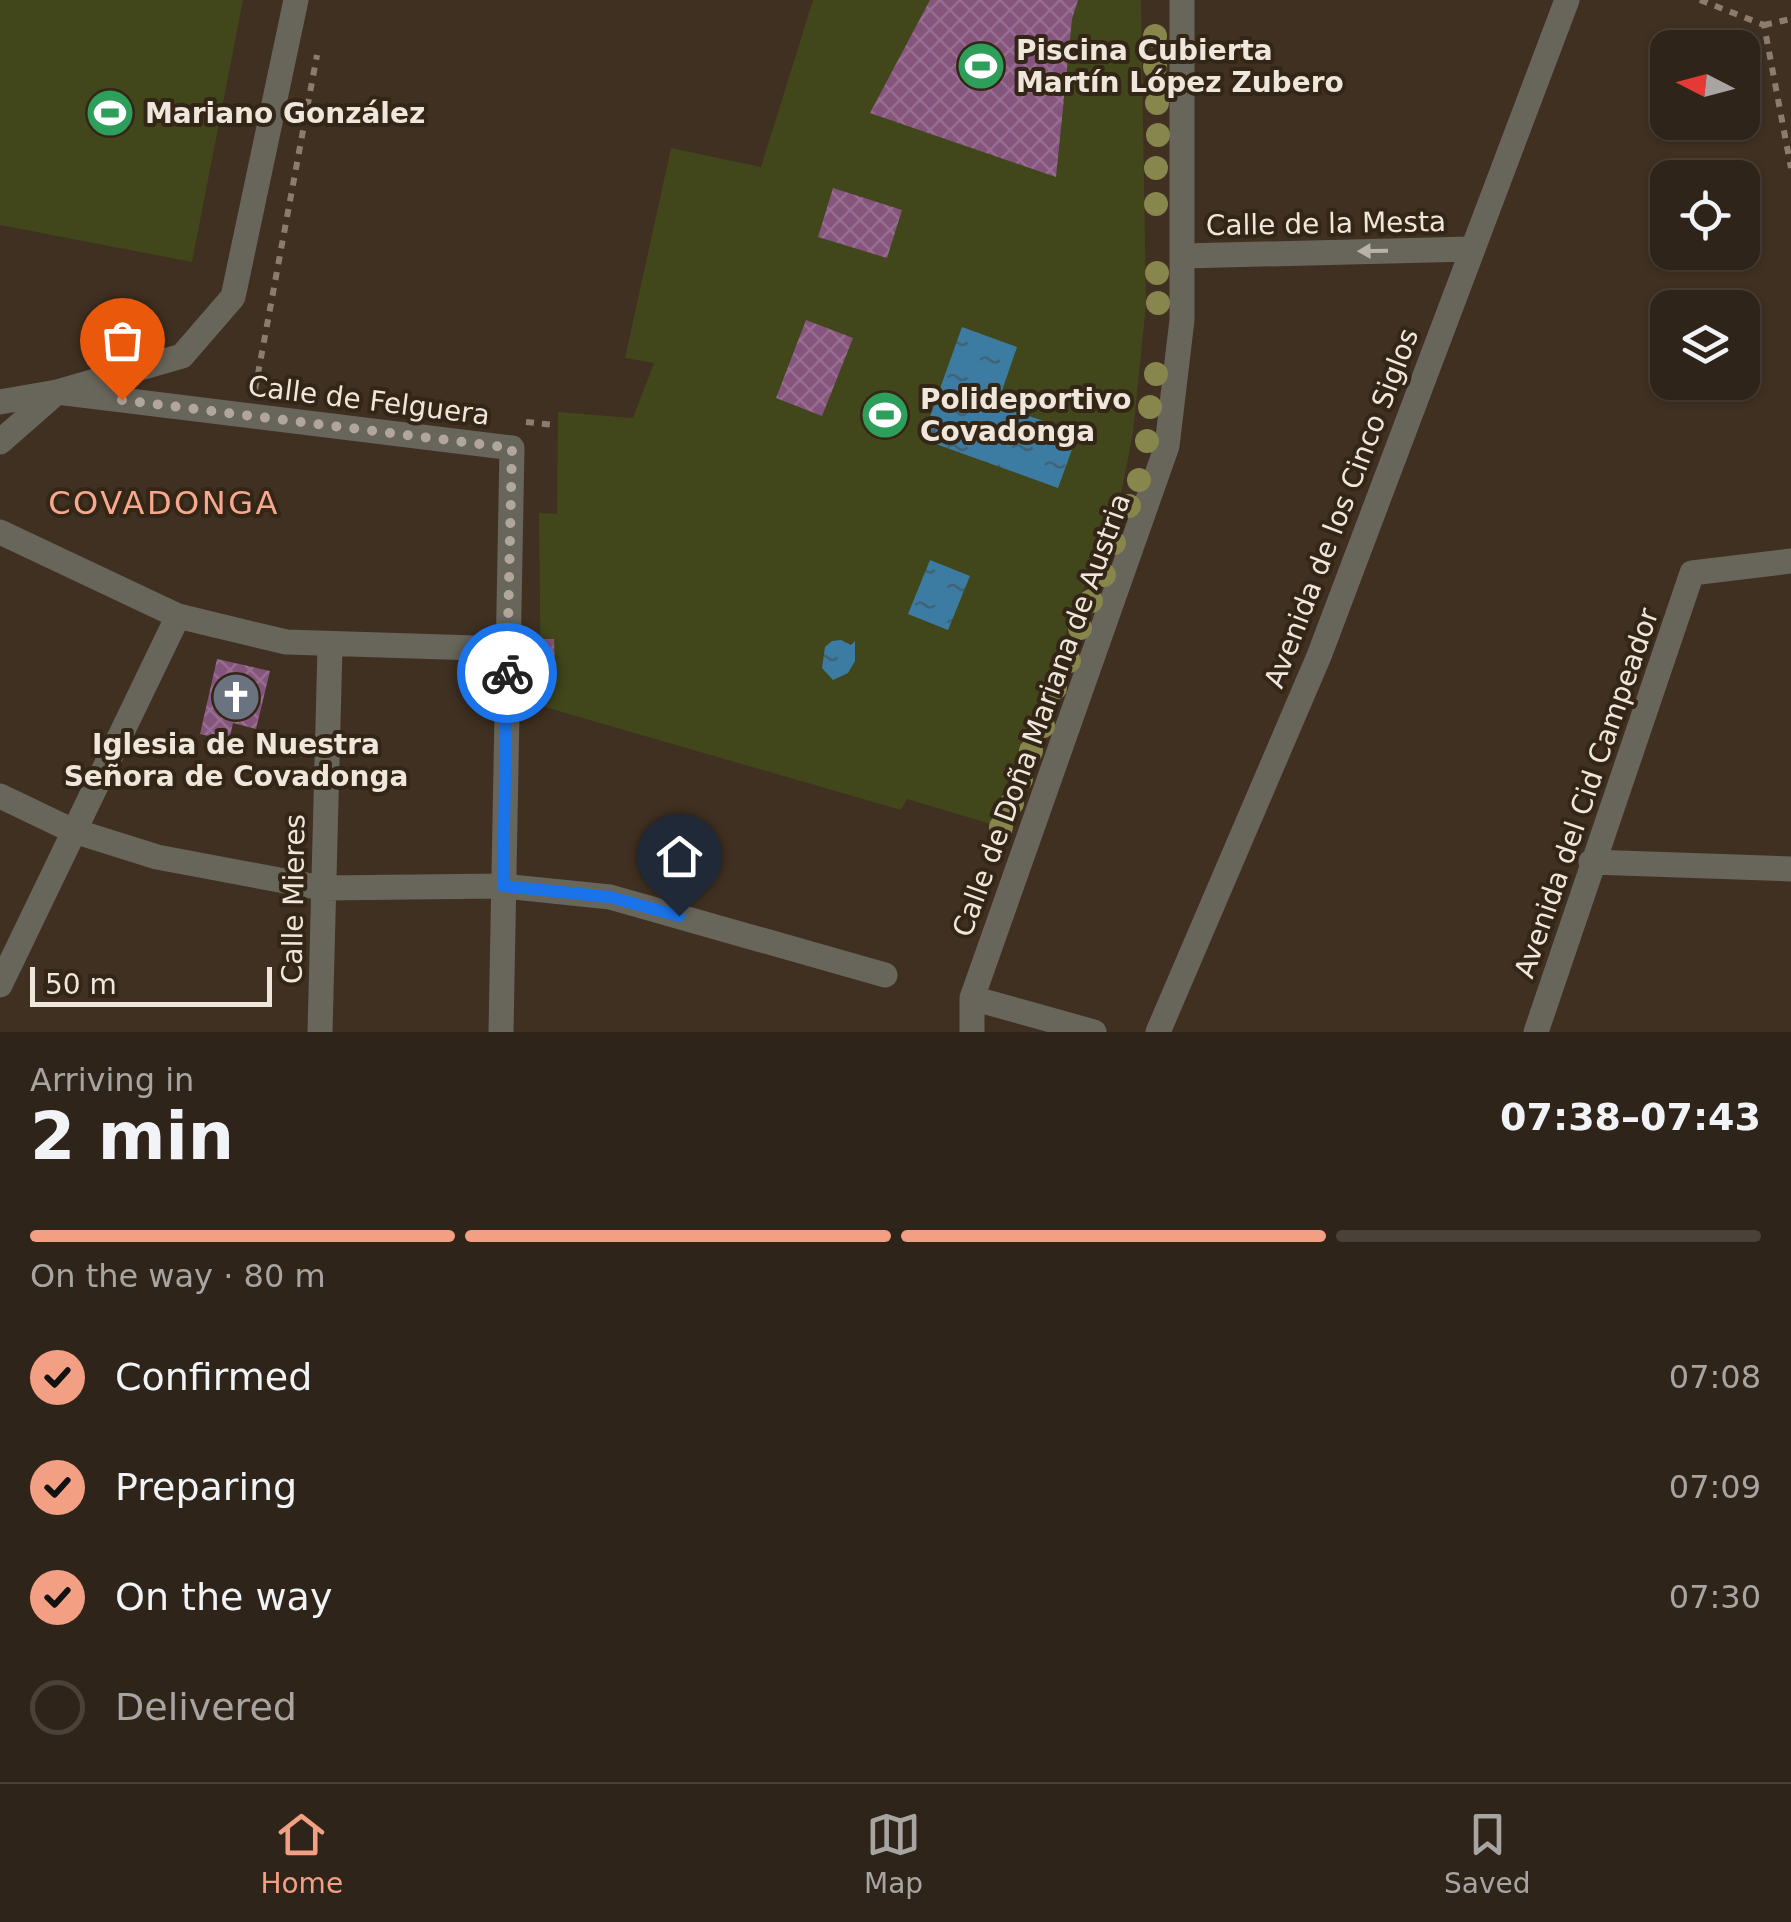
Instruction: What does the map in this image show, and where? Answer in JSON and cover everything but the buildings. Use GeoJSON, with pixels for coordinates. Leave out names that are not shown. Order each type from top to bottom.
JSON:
{"type":"FeatureCollection","features":[{"type":"Feature","properties":{"kind":"street"},"geometry":{"type":"LineString","coordinates":[[0,402],[57,392],[182,356],[233,297],[296,0]]}},
{"type":"Feature","properties":{"kind":"street","name":"Calle de Doña Mariana de Austria"},"geometry":{"type":"LineString","coordinates":[[972,1032],[972,998],[1167,446],[1178,382],[1183,256],[1182,0]]}},
{"type":"Feature","properties":{"kind":"street","name":"Avenida de los Cinco Siglos"},"geometry":{"type":"LineString","coordinates":[[1158,1032],[1320,656],[1567,0]]}},
{"type":"Feature","properties":{"kind":"street","name":"Calle de la Mesta"},"geometry":{"type":"LineString","coordinates":[[1183,256],[1471,249]]}},
{"type":"Feature","properties":{"kind":"street"},"geometry":{"type":"LineString","coordinates":[[0,442],[57,392]]}},
{"type":"Feature","properties":{"kind":"street","name":"Calle de Felguera"},"geometry":{"type":"LineString","coordinates":[[57,392],[512,448],[500,1032]]}},
{"type":"Feature","properties":{"kind":"street"},"geometry":{"type":"LineString","coordinates":[[0,532],[178,616],[286,642],[330,647],[508,649]]}},
{"type":"Feature","properties":{"kind":"street","name":"Avenida del Cid Campeador"},"geometry":{"type":"LineString","coordinates":[[1536,1032],[1692,573],[1791,561]]}},
{"type":"Feature","properties":{"kind":"street"},"geometry":{"type":"LineString","coordinates":[[0,985],[71,830],[178,616]]}},
{"type":"Feature","properties":{"kind":"street","name":"Calle Mieres"},"geometry":{"type":"LineString","coordinates":[[320,1032],[330,647]]}},
{"type":"Feature","properties":{"kind":"street"},"geometry":{"type":"LineString","coordinates":[[0,796],[71,830],[157,858],[322,888],[503,886],[610,897],[885,975]]}},
{"type":"Feature","properties":{"kind":"street"},"geometry":{"type":"LineString","coordinates":[[1591,862],[1791,869]]}},
{"type":"Feature","properties":{"kind":"street"},"geometry":{"type":"LineString","coordinates":[[972,998],[1094,1032]]}},
{"type":"Feature","properties":{"kind":"path"},"geometry":{"type":"LineString","coordinates":[[1700,0],[1764,25],[1791,19]]}},
{"type":"Feature","properties":{"kind":"path"},"geometry":{"type":"LineString","coordinates":[[1764,25],[1791,168]]}},
{"type":"Feature","properties":{"kind":"path"},"geometry":{"type":"LineString","coordinates":[[264,401],[253,388],[320,39]]}},
{"type":"Feature","properties":{"kind":"path"},"geometry":{"type":"LineString","coordinates":[[516,422],[555,425]]}},
{"type":"Feature","properties":{"kind":"green space","name":"Mariano González"},"geometry":{"type":"Polygon","coordinates":[[[0,0],[243,0],[192,262],[0,225],[0,0]]]}},
{"type":"Feature","properties":{"kind":"green space","name":"Polideportivo Covadonga"},"geometry":{"type":"Polygon","coordinates":[[[813,0],[1141,0],[1146,305],[1133,433],[1121,494],[991,824],[907,799],[901,810],[541,706],[539,513],[557,514],[558,412],[633,418],[654,363],[625,358],[671,148],[761,167],[813,0]]]}},
{"type":"Feature","properties":{"kind":"water"},"geometry":{"type":"Polygon","coordinates":[[[962,327],[1017,347],[997,405],[1078,433],[1058,488],[922,439],[962,327]]]}},
{"type":"Feature","properties":{"kind":"water"},"geometry":{"type":"Polygon","coordinates":[[[930,560],[970,576],[948,630],[908,614],[930,560]]]}},
{"type":"Feature","properties":{"kind":"water"},"geometry":{"type":"Polygon","coordinates":[[[841,640],[851,645],[855,641],[855,661],[848,673],[833,680],[822,668],[825,647],[841,640]]]}},
{"type":"Feature","properties":{"kind":"way so far"},"geometry":{"type":"LineString","coordinates":[[122,400],[512,448],[507,673]]}},
{"type":"Feature","properties":{"kind":"place","name":"Piscina Cubierta Martín López Zubero"},"geometry":{"type":"Point","coordinates":[981,66]}},
{"type":"Feature","properties":{"kind":"place","name":"Mariano González"},"geometry":{"type":"Point","coordinates":[110,113]}},
{"type":"Feature","properties":{"kind":"place","name":"Polideportivo Covadonga"},"geometry":{"type":"Point","coordinates":[885,415]}},
{"type":"Feature","properties":{"kind":"place","name":"Iglesia de Nuestra Señora de Covadonga"},"geometry":{"type":"Point","coordinates":[236,697]}},
{"type":"Feature","properties":{"kind":"district","name":"COVADONGA"},"geometry":{"type":"Point","coordinates":[164,503]}},
{"type":"Feature","properties":{"kind":"route"},"geometry":{"type":"LineString","coordinates":[[507,673],[503,886],[610,897],[679,916]]}}]}
